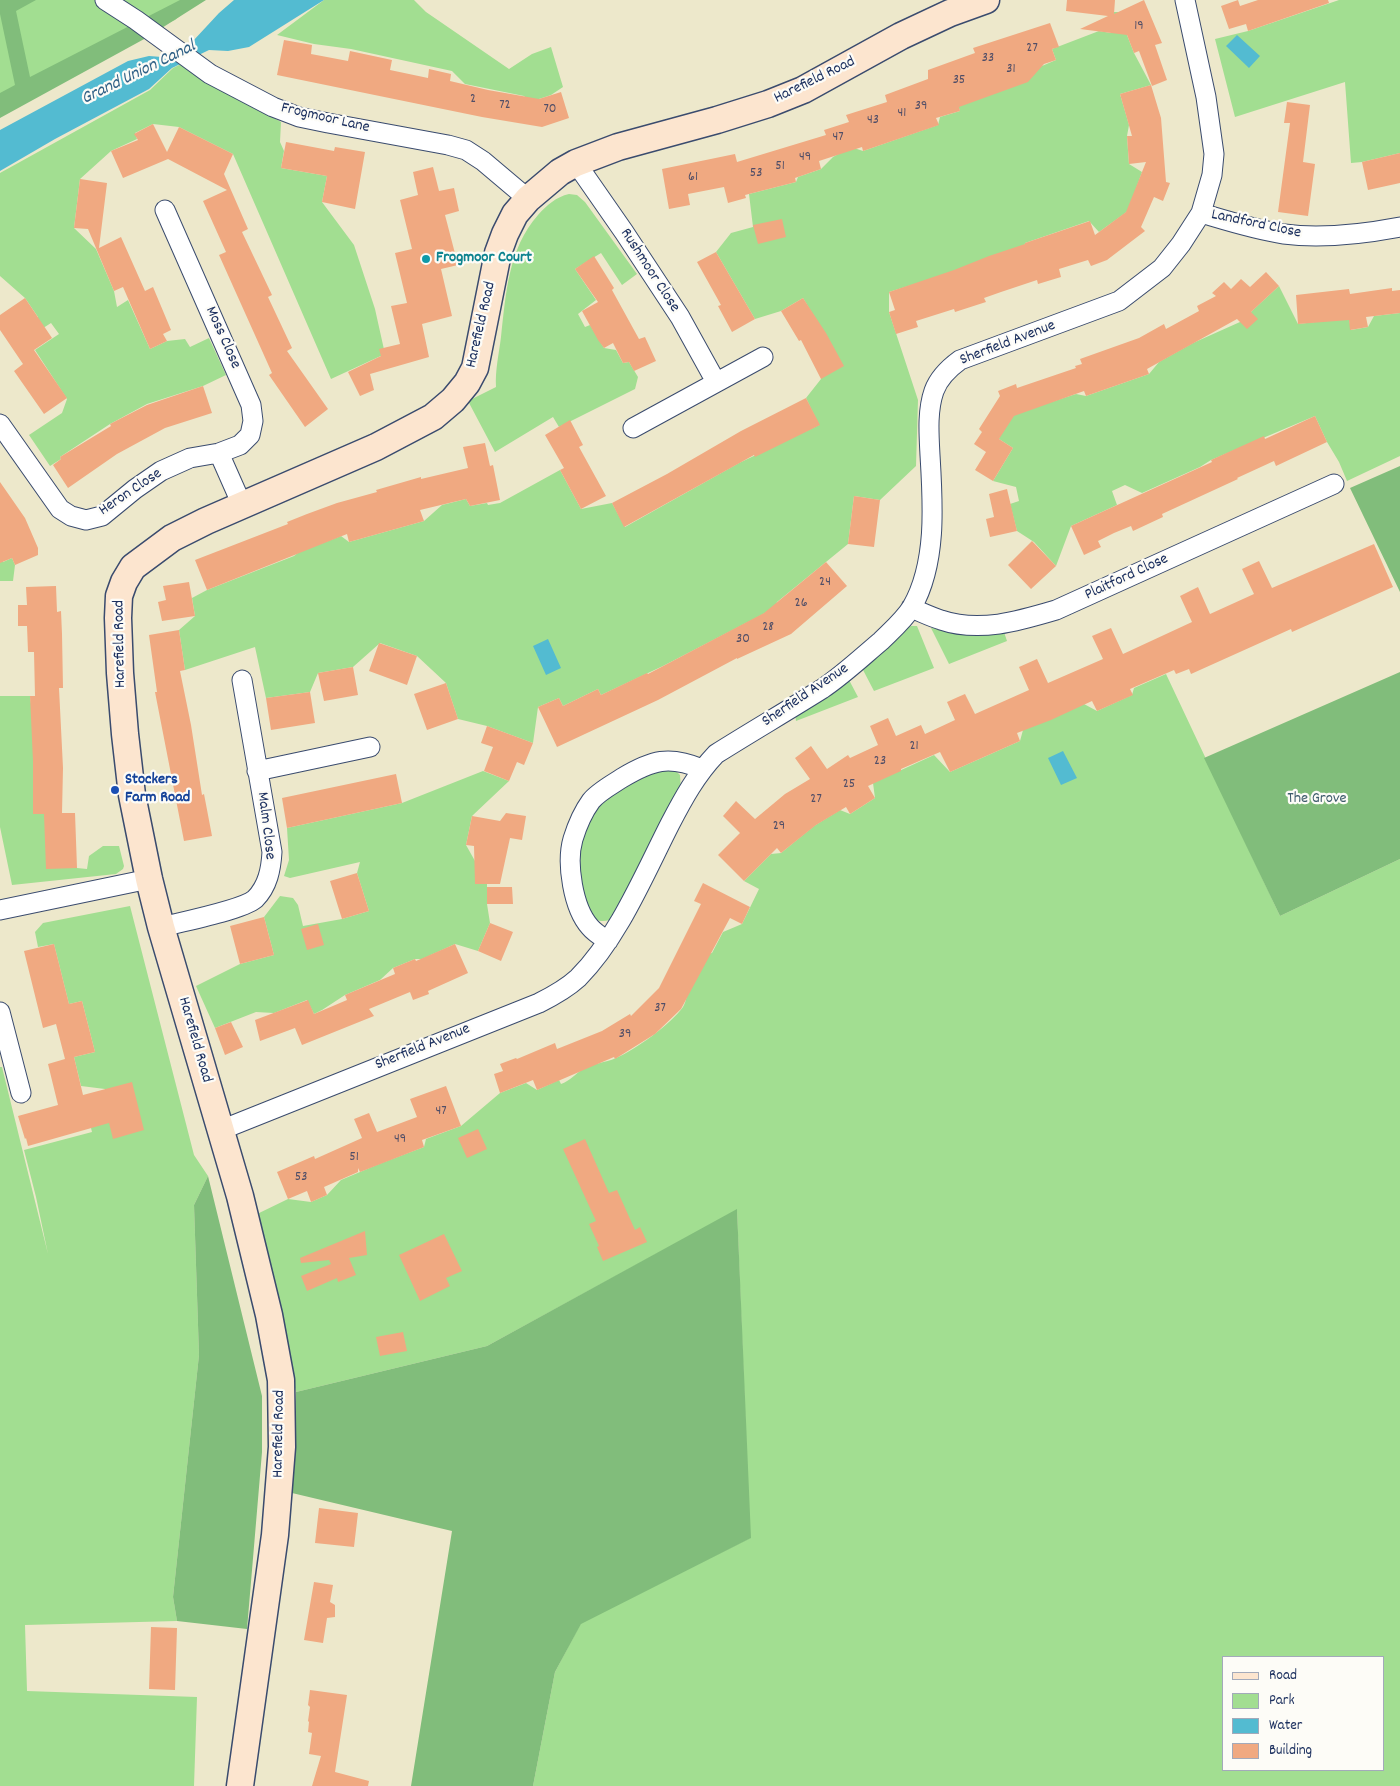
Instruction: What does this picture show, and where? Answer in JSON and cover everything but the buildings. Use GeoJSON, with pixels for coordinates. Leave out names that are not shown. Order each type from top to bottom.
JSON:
{"type":"FeatureCollection","features":[{"type":"Feature","properties":{"kind":"street","name":"Frogmoor Lane"},"geometry":{"type":"LineString","coordinates":[[106,0],[210,74],[273,107],[299,117],[466,150],[483,161],[528,199]]}},
{"type":"Feature","properties":{"kind":"street","name":"Harefield Road"},"geometry":{"type":"LineString","coordinates":[[240,1786],[275,1535],[282,1447],[281,1380],[269,1315],[240,1196],[161,927],[132,795],[119,665],[119,596],[124,582],[134,567],[172,538],[405,433],[433,417],[453,400],[467,383],[475,368],[498,253],[505,234],[515,214],[528,199],[560,172],[618,147],[717,120],[794,94],[834,74],[900,36],[950,13],[986,0]]}},
{"type":"Feature","properties":{"kind":"street","name":"Sherfield Avenue"},"geometry":{"type":"LineString","coordinates":[[221,1130],[539,1003],[563,990],[578,978],[608,941],[686,793],[702,768],[716,754],[824,688],[863,657],[894,628],[911,608],[922,582],[929,550],[933,512],[929,424],[934,392],[939,381],[948,369],[960,360],[1119,301],[1162,268],[1181,244],[1201,213],[1212,175],[1214,154],[1207,106],[1185,0]]}},
{"type":"Feature","properties":{"kind":"street","name":"Rushmoor Close"},"geometry":{"type":"LineString","coordinates":[[576,164],[680,317],[716,382]]}},
{"type":"Feature","properties":{"kind":"street","name":"Moss Close"},"geometry":{"type":"LineString","coordinates":[[165,210],[251,404],[253,421],[250,435],[240,445],[219,453]]}},
{"type":"Feature","properties":{"kind":"street","name":"Landford Close"},"geometry":{"type":"LineString","coordinates":[[1201,213],[1254,228],[1293,235],[1313,236],[1400,227]]}},
{"type":"Feature","properties":{"kind":"street"},"geometry":{"type":"LineString","coordinates":[[633,428],[763,357]]}},
{"type":"Feature","properties":{"kind":"street","name":"Heron Close"},"geometry":{"type":"LineString","coordinates":[[0,424],[60,509],[71,516],[86,520],[102,516],[161,471],[190,458],[219,453]]}},
{"type":"Feature","properties":{"kind":"street"},"geometry":{"type":"LineString","coordinates":[[219,453],[242,506]]}},
{"type":"Feature","properties":{"kind":"street","name":"Plaitford Close"},"geometry":{"type":"LineString","coordinates":[[911,608],[942,621],[966,624],[993,626],[1024,620],[1056,610],[1334,484]]}},
{"type":"Feature","properties":{"kind":"street","name":"Malm Close"},"geometry":{"type":"LineString","coordinates":[[161,927],[236,908],[254,900],[270,875],[272,852],[242,680]]}},
{"type":"Feature","properties":{"kind":"street","name":"Malm Close"},"geometry":{"type":"LineString","coordinates":[[257,771],[370,748]]}},
{"type":"Feature","properties":{"kind":"street"},"geometry":{"type":"LineString","coordinates":[[608,941],[591,928],[577,906],[571,870],[572,841],[592,799],[633,772],[656,762],[674,760],[702,768]]}},
{"type":"Feature","properties":{"kind":"street"},"geometry":{"type":"LineString","coordinates":[[0,910],[149,879]]}},
{"type":"Feature","properties":{"kind":"street"},"geometry":{"type":"LineString","coordinates":[[0,1012],[21,1093]]}},
{"type":"Feature","properties":{"kind":"green space"},"geometry":{"type":"Polygon","coordinates":[[[0,0],[199,0],[175,20],[87,62],[0,109],[0,0]]]}},
{"type":"Feature","properties":{"kind":"green space"},"geometry":{"type":"Polygon","coordinates":[[[0,0],[36,0],[16,11],[30,77],[180,0],[206,0],[146,38],[0,118],[0,93],[15,85],[0,14],[0,0]]]}},
{"type":"Feature","properties":{"kind":"green space"},"geometry":{"type":"Polygon","coordinates":[[[324,0],[414,0],[426,12],[509,69],[532,54],[551,47],[563,87],[551,95],[530,102],[524,96],[465,84],[452,71],[277,35],[324,0]]]}},
{"type":"Feature","properties":{"kind":"green space"},"geometry":{"type":"Polygon","coordinates":[[[1339,0],[1400,0],[1400,153],[1351,163],[1345,82],[1235,117],[1215,39],[1248,31],[1339,0]]]}},
{"type":"Feature","properties":{"kind":"green space"},"geometry":{"type":"Polygon","coordinates":[[[1114,12],[1118,12],[1134,53],[1151,85],[1120,94],[1129,125],[1127,136],[1129,164],[1142,172],[1128,211],[1099,232],[1089,221],[1025,243],[1024,250],[889,292],[889,312],[918,400],[916,466],[880,500],[854,496],[848,544],[777,602],[775,608],[663,666],[601,695],[598,689],[563,706],[559,698],[538,707],[533,743],[487,726],[458,719],[446,683],[417,656],[380,643],[353,667],[318,673],[310,692],[266,698],[255,647],[185,670],[179,630],[195,616],[192,598],[207,590],[294,556],[299,552],[341,536],[349,542],[424,521],[442,505],[466,499],[470,506],[500,503],[560,470],[581,509],[612,503],[625,527],[739,463],[819,425],[806,398],[821,379],[821,328],[803,298],[781,311],[755,319],[716,252],[731,233],[753,227],[749,194],[796,182],[798,177],[821,169],[833,157],[851,147],[863,151],[938,125],[940,117],[960,111],[957,102],[1056,60],[1052,49],[1099,31],[1111,33],[1114,12]]]}},
{"type":"Feature","properties":{"kind":"green space"},"geometry":{"type":"Polygon","coordinates":[[[183,63],[208,80],[281,122],[280,142],[284,151],[281,168],[327,176],[322,202],[354,245],[375,309],[385,354],[331,379],[233,154],[179,127],[153,124],[135,133],[137,139],[111,151],[80,179],[74,228],[96,249],[114,291],[117,307],[128,300],[150,349],[167,341],[185,339],[190,347],[209,338],[226,375],[203,386],[147,404],[110,424],[60,457],[61,459],[50,466],[29,435],[62,413],[67,399],[35,350],[59,334],[51,323],[37,332],[38,317],[25,298],[0,276],[0,173],[150,90],[173,68],[183,63]]]}},
{"type":"Feature","properties":{"kind":"green space"},"geometry":{"type":"Polygon","coordinates":[[[569,194],[577,195],[585,202],[637,274],[622,285],[601,253],[575,269],[596,300],[578,314],[585,327],[590,325],[604,348],[616,350],[623,363],[629,362],[638,377],[635,389],[559,427],[553,417],[495,452],[468,401],[496,387],[507,288],[514,257],[520,242],[528,228],[545,208],[556,199],[569,194]]]}},
{"type":"Feature","properties":{"kind":"green space"},"geometry":{"type":"Polygon","coordinates":[[[1279,286],[1298,324],[1349,318],[1351,330],[1368,327],[1374,316],[1400,313],[1400,456],[1347,481],[1315,416],[1211,460],[1200,467],[1142,493],[1125,485],[1112,491],[1117,505],[1071,526],[1056,566],[1034,542],[1017,531],[1010,504],[1019,501],[1016,487],[993,481],[1013,448],[999,439],[1005,411],[1048,403],[1076,394],[1086,396],[1149,374],[1159,362],[1193,343],[1240,322],[1279,286]]]}},
{"type":"Feature","properties":{"kind":"green space"},"geometry":{"type":"Polygon","coordinates":[[[1400,466],[1400,592],[1350,488],[1400,466]]]}},
{"type":"Feature","properties":{"kind":"green space"},"geometry":{"type":"Polygon","coordinates":[[[0,554],[3,562],[12,558],[15,565],[13,581],[0,581],[0,554]]]}},
{"type":"Feature","properties":{"kind":"green space"},"geometry":{"type":"Polygon","coordinates":[[[911,626],[917,626],[934,668],[874,691],[862,668],[902,631],[911,626]]]}},
{"type":"Feature","properties":{"kind":"green space"},"geometry":{"type":"Polygon","coordinates":[[[931,628],[1004,632],[1007,641],[949,664],[931,628]]]}},
{"type":"Feature","properties":{"kind":"green space","name":"The Grove"},"geometry":{"type":"Polygon","coordinates":[[[1400,672],[1400,859],[1280,916],[1204,758],[1400,672]]]}},
{"type":"Feature","properties":{"kind":"green space"},"geometry":{"type":"Polygon","coordinates":[[[1166,674],[1280,916],[1400,859],[1400,1786],[533,1786],[555,1672],[581,1623],[750,1538],[737,1210],[487,1346],[296,1392],[255,1215],[288,1199],[311,1202],[327,1195],[341,1180],[424,1147],[426,1139],[461,1126],[500,1093],[526,1083],[537,1090],[559,1080],[561,1084],[587,1067],[616,1058],[642,1043],[670,1021],[683,1007],[688,990],[689,957],[712,953],[723,932],[742,924],[759,889],[744,881],[771,854],[781,853],[814,826],[840,810],[850,814],[875,798],[873,783],[934,755],[950,772],[1020,741],[1023,730],[1084,704],[1097,711],[1132,695],[1134,688],[1166,674]]]}},
{"type":"Feature","properties":{"kind":"green space"},"geometry":{"type":"Polygon","coordinates":[[[848,678],[858,697],[796,721],[795,714],[848,678]]]}},
{"type":"Feature","properties":{"kind":"green space"},"geometry":{"type":"Polygon","coordinates":[[[0,696],[30,696],[45,814],[77,868],[87,869],[89,856],[103,846],[119,846],[124,866],[116,874],[12,885],[0,827],[0,696]]]}},
{"type":"Feature","properties":{"kind":"green space"},"geometry":{"type":"Polygon","coordinates":[[[674,769],[680,775],[681,790],[610,920],[601,921],[595,919],[589,912],[585,901],[580,873],[582,845],[587,824],[602,803],[624,786],[649,775],[674,769]]]}},
{"type":"Feature","properties":{"kind":"green space"},"geometry":{"type":"Polygon","coordinates":[[[483,771],[509,781],[472,816],[466,845],[475,861],[475,884],[487,884],[487,904],[490,923],[478,951],[455,944],[422,959],[415,959],[393,968],[380,980],[345,995],[314,1014],[307,1000],[274,1013],[256,1012],[215,1028],[196,986],[240,964],[274,955],[264,917],[280,896],[293,898],[298,905],[303,926],[342,919],[369,911],[357,873],[360,862],[290,878],[284,876],[289,860],[287,828],[402,803],[483,771]]]}},
{"type":"Feature","properties":{"kind":"green space"},"geometry":{"type":"Polygon","coordinates":[[[130,906],[194,1155],[208,1176],[194,1205],[199,1355],[173,1597],[177,1621],[25,1625],[27,1691],[197,1697],[194,1786],[0,1786],[0,1067],[2,1067],[48,1254],[24,1150],[92,1132],[88,1116],[109,1104],[105,1089],[81,1086],[74,1057],[95,1052],[82,1001],[69,1004],[54,944],[38,947],[35,932],[43,923],[130,906]]]}},
{"type":"Feature","properties":{"kind":"green space"},"geometry":{"type":"Polygon","coordinates":[[[208,1176],[262,1396],[262,1452],[247,1629],[177,1621],[173,1597],[199,1355],[194,1205],[208,1176]]]}},
{"type":"Feature","properties":{"kind":"green space"},"geometry":{"type":"Polygon","coordinates":[[[737,1209],[751,1538],[581,1624],[555,1672],[533,1786],[411,1786],[452,1531],[292,1493],[296,1392],[487,1346],[737,1209]]]}},
{"type":"Feature","properties":{"kind":"water","name":"Grand Union Canal"},"geometry":{"type":"Polygon","coordinates":[[[234,0],[324,0],[249,47],[228,51],[209,50],[172,68],[149,89],[55,139],[0,171],[0,130],[128,61],[149,56],[162,57],[193,41],[234,0]]]}},
{"type":"Feature","properties":{"kind":"water"},"geometry":{"type":"Polygon","coordinates":[[[1237,35],[1260,56],[1249,68],[1226,46],[1237,35]]]}},
{"type":"Feature","properties":{"kind":"water"},"geometry":{"type":"Polygon","coordinates":[[[548,639],[561,668],[546,675],[533,646],[548,639]]]}},
{"type":"Feature","properties":{"kind":"water"},"geometry":{"type":"Polygon","coordinates":[[[1063,751],[1077,778],[1061,785],[1048,758],[1063,751]]]}},
{"type":"Feature","properties":{"kind":"place","name":"Frogmoor Court"},"geometry":{"type":"Point","coordinates":[426,259]}},
{"type":"Feature","properties":{"kind":"place","name":"Stockers Farm Road"},"geometry":{"type":"Point","coordinates":[115,790]}}]}
